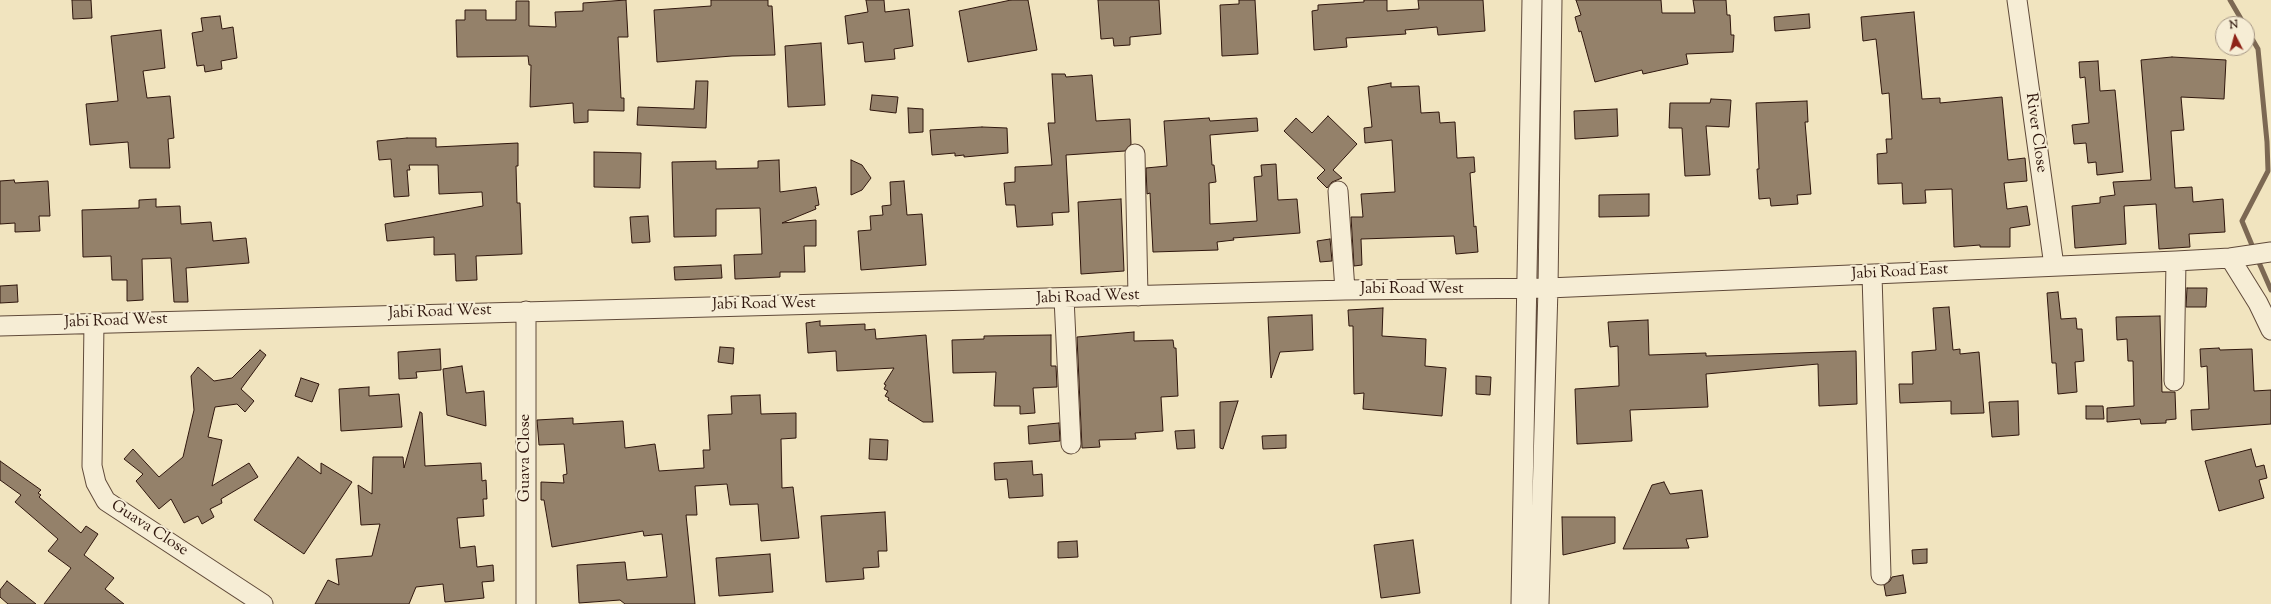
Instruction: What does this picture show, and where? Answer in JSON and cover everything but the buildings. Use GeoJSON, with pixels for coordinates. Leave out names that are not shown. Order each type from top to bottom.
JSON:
{"type":"FeatureCollection","features":[{"type":"Feature","properties":{"kind":"street"},"geometry":{"type":"LineString","coordinates":[[1521,604],[1528,289],[1532,0]]}},
{"type":"Feature","properties":{"kind":"street"},"geometry":{"type":"LineString","coordinates":[[1539,604],[1548,288],[1552,0]]}},
{"type":"Feature","properties":{"kind":"street","name":"River Close"},"geometry":{"type":"LineString","coordinates":[[2017,0],[2054,266]]}},
{"type":"Feature","properties":{"kind":"street"},"geometry":{"type":"LineString","coordinates":[[1135,154],[1138,296]]}},
{"type":"Feature","properties":{"kind":"street"},"geometry":{"type":"LineString","coordinates":[[1338,192],[1345,290]]}},
{"type":"Feature","properties":{"kind":"street","name":"Jabi Road East"},"geometry":{"type":"LineString","coordinates":[[1528,289],[2230,258],[2271,252]]}},
{"type":"Feature","properties":{"kind":"street"},"geometry":{"type":"LineString","coordinates":[[2230,258],[2258,303],[2271,330]]}},
{"type":"Feature","properties":{"kind":"street"},"geometry":{"type":"LineString","coordinates":[[2174,381],[2176,260]]}},
{"type":"Feature","properties":{"kind":"street"},"geometry":{"type":"LineString","coordinates":[[1872,275],[1881,575]]}},
{"type":"Feature","properties":{"kind":"street","name":"Jabi Road West"},"geometry":{"type":"LineString","coordinates":[[0,326],[94,322],[1345,290],[1528,289]]}},
{"type":"Feature","properties":{"kind":"street"},"geometry":{"type":"LineString","coordinates":[[1064,298],[1071,444]]}},
{"type":"Feature","properties":{"kind":"street","name":"Guava Close"},"geometry":{"type":"LineString","coordinates":[[526,311],[526,604]]}},
{"type":"Feature","properties":{"kind":"street","name":"Guava Close"},"geometry":{"type":"LineString","coordinates":[[94,322],[92,466],[96,483],[106,502],[263,604]]}},
{"type":"Feature","properties":{"kind":"waterway"},"geometry":{"type":"LineString","coordinates":[[2230,0],[2239,16]]}},
{"type":"Feature","properties":{"kind":"waterway"},"geometry":{"type":"LineString","coordinates":[[2254,250],[2242,221],[2268,171],[2267,142],[2258,49],[2255,44]]}},
{"type":"Feature","properties":{"kind":"waterway"},"geometry":{"type":"LineString","coordinates":[[2257,258],[2271,290]]}}]}
